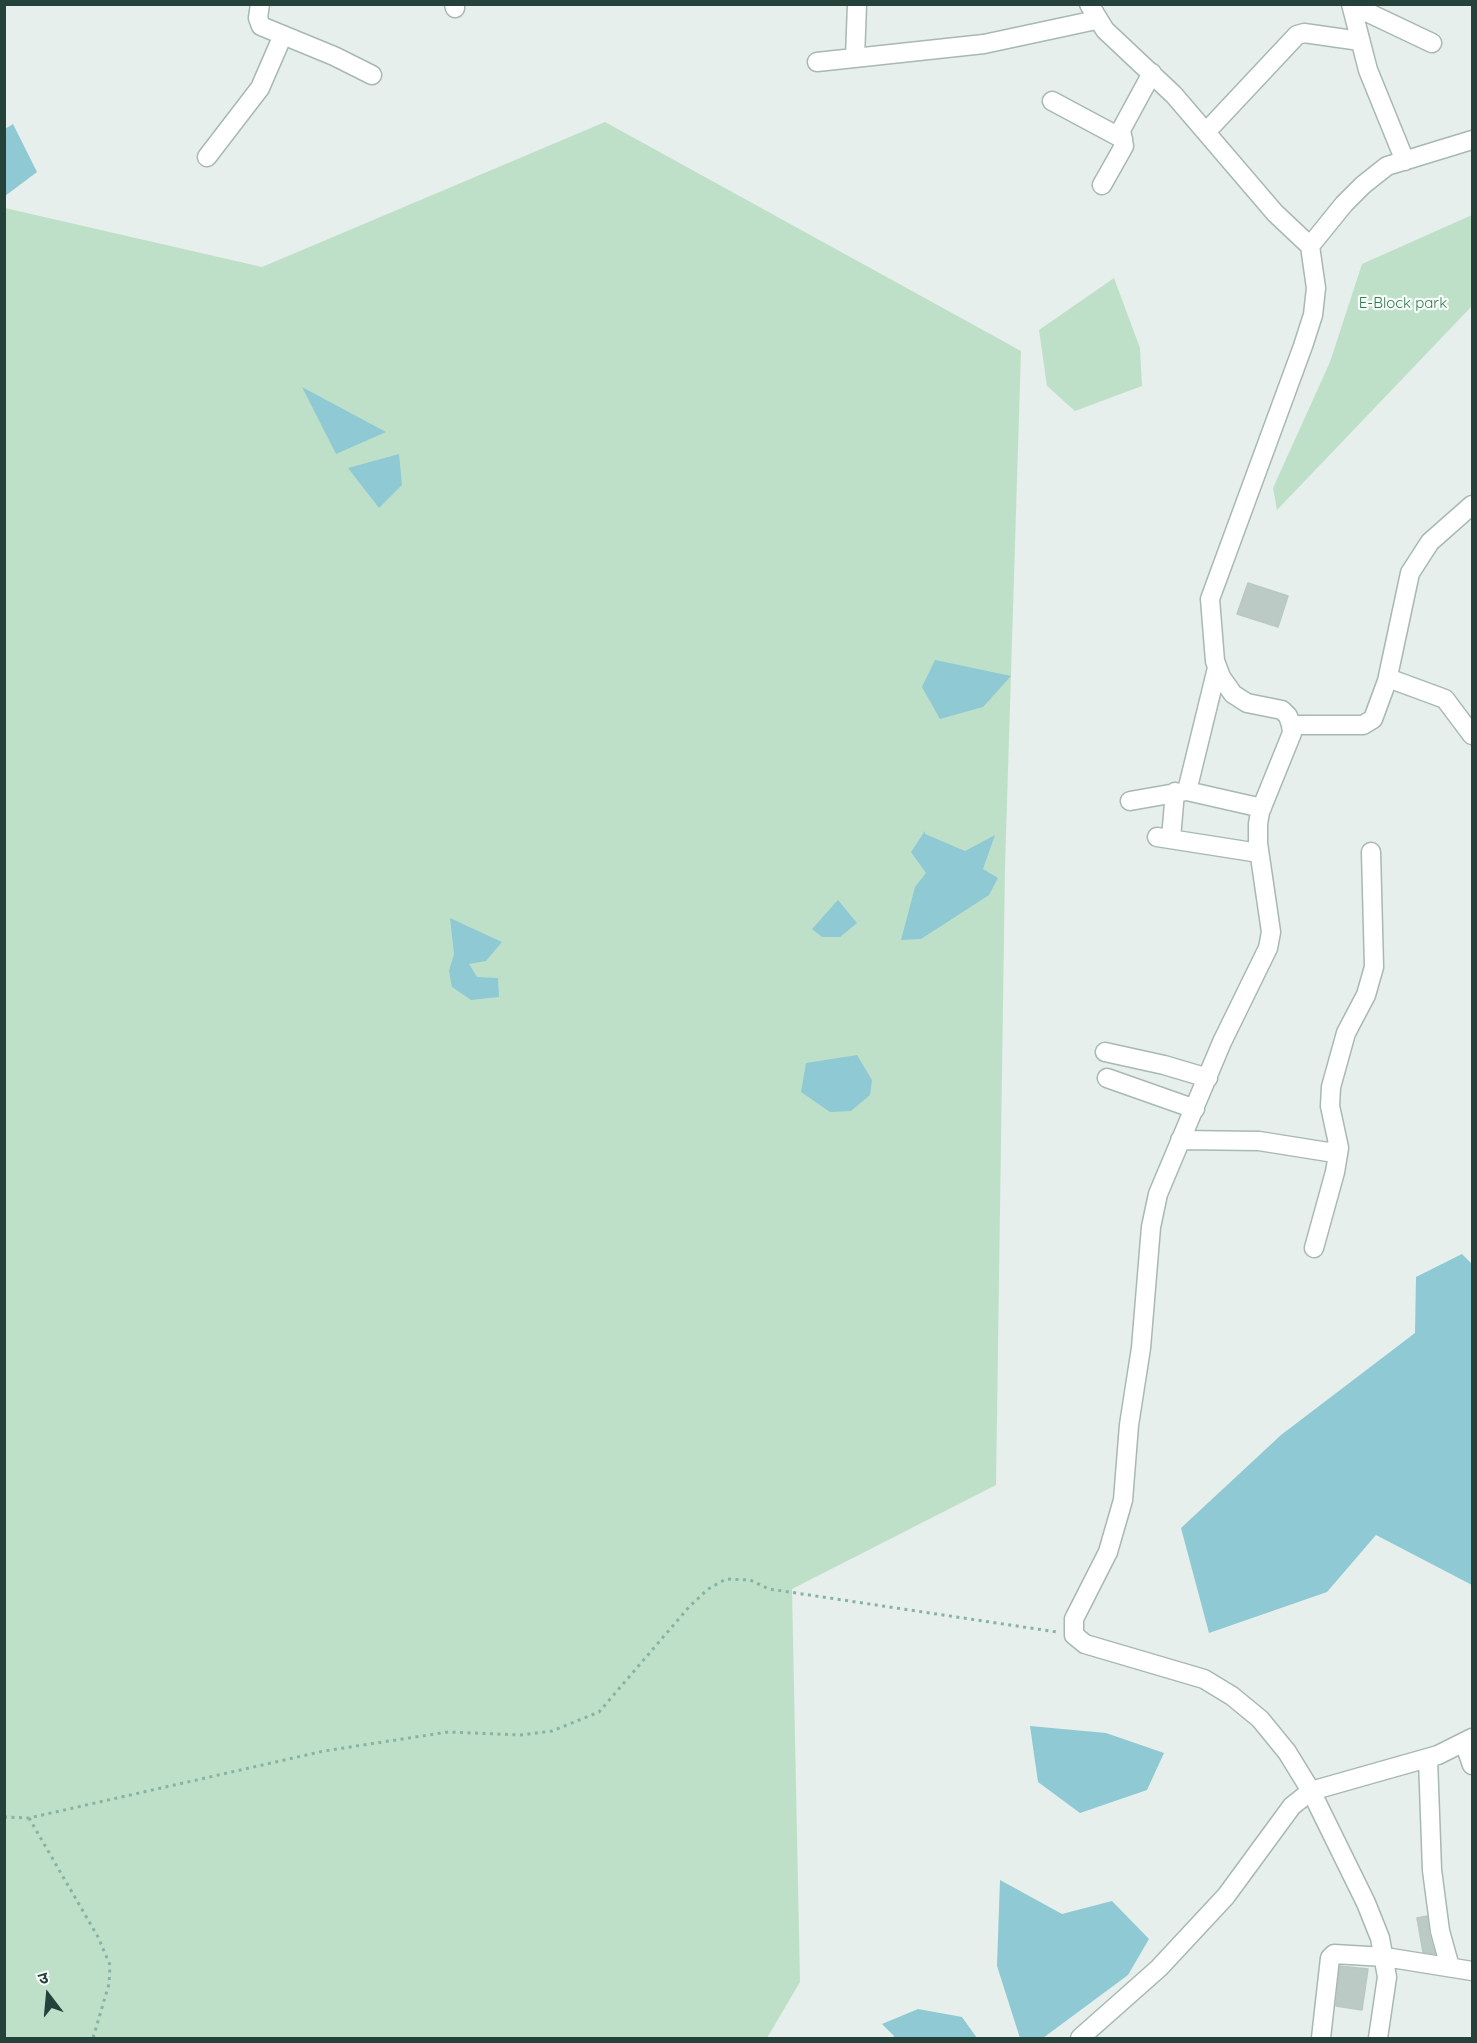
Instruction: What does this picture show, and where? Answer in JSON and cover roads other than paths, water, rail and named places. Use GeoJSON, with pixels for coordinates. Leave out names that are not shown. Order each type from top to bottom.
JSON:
{"type":"FeatureCollection","features":[{"type":"Feature","properties":{"kind":"street"},"geometry":{"type":"LineString","coordinates":[[260,4],[258,23],[372,75]]}},
{"type":"Feature","properties":{"kind":"street"},"geometry":{"type":"LineString","coordinates":[[855,58],[857,4]]}},
{"type":"Feature","properties":{"kind":"street"},"geometry":{"type":"LineString","coordinates":[[1351,5],[1368,70],[1405,161]]}},
{"type":"Feature","properties":{"kind":"street"},"geometry":{"type":"LineString","coordinates":[[1351,5],[1432,43]]}},
{"type":"Feature","properties":{"kind":"street"},"geometry":{"type":"LineString","coordinates":[[817,62],[984,44],[1093,12],[1206,132],[1275,213],[1310,246],[1316,288],[1313,315],[1210,599],[1217,669],[1181,792],[1164,838],[1259,853]]}},
{"type":"Feature","properties":{"kind":"street"},"geometry":{"type":"LineString","coordinates":[[1206,132],[1297,35],[1304,33],[1360,41]]}},
{"type":"Feature","properties":{"kind":"street"},"geometry":{"type":"LineString","coordinates":[[207,157],[260,88],[283,35]]}},
{"type":"Feature","properties":{"kind":"street"},"geometry":{"type":"LineString","coordinates":[[1102,185],[1124,146],[1121,130],[1152,73]]}},
{"type":"Feature","properties":{"kind":"street"},"geometry":{"type":"LineString","coordinates":[[1052,101],[1123,139]]}},
{"type":"Feature","properties":{"kind":"street"},"geometry":{"type":"LineString","coordinates":[[1310,246],[1363,185],[1388,166],[1473,140]]}},
{"type":"Feature","properties":{"kind":"street"},"geometry":{"type":"LineString","coordinates":[[1291,725],[1368,723],[1376,712],[1388,678],[1410,573],[1430,542],[1473,505]]}},
{"type":"Feature","properties":{"kind":"street"},"geometry":{"type":"LineString","coordinates":[[1217,669],[1233,694],[1247,703],[1282,710],[1288,716],[1291,725],[1292,733],[1262,808],[1258,824],[1259,853],[1270,932],[1268,948],[1222,1042],[1158,1194],[1151,1227],[1141,1348],[1123,1500],[1108,1552],[1074,1619],[1074,1635],[1085,1644],[1204,1679],[1232,1696],[1260,1719],[1287,1752],[1311,1791],[1366,1903],[1385,1957],[1387,1977],[1378,2038]]}},
{"type":"Feature","properties":{"kind":"street"},"geometry":{"type":"LineString","coordinates":[[1388,678],[1444,699],[1473,735]]}},
{"type":"Feature","properties":{"kind":"street"},"geometry":{"type":"LineString","coordinates":[[1130,801],[1181,792],[1200,792],[1262,808]]}},
{"type":"Feature","properties":{"kind":"street"},"geometry":{"type":"LineString","coordinates":[[1314,1248],[1335,1172],[1339,1148],[1330,1106],[1331,1088],[1346,1033],[1366,994],[1374,967],[1371,852]]}},
{"type":"Feature","properties":{"kind":"street"},"geometry":{"type":"LineString","coordinates":[[1104,1052],[1148,1061],[1208,1078]]}},
{"type":"Feature","properties":{"kind":"street"},"geometry":{"type":"LineString","coordinates":[[1107,1078],[1195,1109]]}},
{"type":"Feature","properties":{"kind":"street"},"geometry":{"type":"LineString","coordinates":[[1180,1140],[1259,1141],[1328,1152],[1339,1148]]}},
{"type":"Feature","properties":{"kind":"street"},"geometry":{"type":"LineString","coordinates":[[1080,2038],[1159,1968],[1226,1896],[1292,1806],[1311,1791],[1428,1759],[1468,1740],[1473,1766]]}},
{"type":"Feature","properties":{"kind":"street"},"geometry":{"type":"LineString","coordinates":[[1428,1759],[1432,1870],[1440,1931],[1450,1967]]}},
{"type":"Feature","properties":{"kind":"street"},"geometry":{"type":"LineString","coordinates":[[1321,2038],[1331,1956],[1385,1957],[1473,1971]]}},
{"type":"Feature","properties":{"kind":"water"},"geometry":{"type":"Polygon","coordinates":[[[13,124],[37,172],[5,196],[5,129],[13,124]]]}},
{"type":"Feature","properties":{"kind":"water"},"geometry":{"type":"Polygon","coordinates":[[[302,387],[386,432],[336,454],[302,387]]]}},
{"type":"Feature","properties":{"kind":"water"},"geometry":{"type":"Polygon","coordinates":[[[399,454],[402,485],[379,508],[348,468],[399,454]]]}},
{"type":"Feature","properties":{"kind":"water"},"geometry":{"type":"Polygon","coordinates":[[[935,660],[1011,676],[983,707],[940,719],[922,687],[935,660]]]}},
{"type":"Feature","properties":{"kind":"water"},"geometry":{"type":"Polygon","coordinates":[[[925,831],[925,834],[965,851],[995,835],[983,869],[998,878],[989,895],[921,939],[901,940],[915,887],[926,873],[911,852],[925,831]]]}},
{"type":"Feature","properties":{"kind":"water"},"geometry":{"type":"Polygon","coordinates":[[[838,900],[857,923],[840,937],[822,937],[812,929],[838,900]]]}},
{"type":"Feature","properties":{"kind":"water"},"geometry":{"type":"Polygon","coordinates":[[[450,918],[502,942],[486,961],[469,964],[477,977],[498,978],[499,997],[471,1000],[452,987],[449,971],[454,954],[450,918]]]}},
{"type":"Feature","properties":{"kind":"water"},"geometry":{"type":"Polygon","coordinates":[[[857,1055],[872,1080],[870,1095],[851,1111],[830,1112],[801,1092],[806,1063],[857,1055]]]}},
{"type":"Feature","properties":{"kind":"water"},"geometry":{"type":"Polygon","coordinates":[[[1462,1254],[1472,1264],[1472,1585],[1376,1535],[1327,1592],[1209,1633],[1181,1528],[1281,1435],[1415,1333],[1416,1277],[1462,1254]]]}},
{"type":"Feature","properties":{"kind":"water"},"geometry":{"type":"Polygon","coordinates":[[[1030,1726],[1106,1733],[1164,1753],[1147,1790],[1080,1813],[1038,1782],[1030,1726]]]}},
{"type":"Feature","properties":{"kind":"water"},"geometry":{"type":"Polygon","coordinates":[[[1000,1880],[1062,1914],[1112,1901],[1149,1939],[1128,1975],[1043,2038],[1020,2038],[997,1966],[1000,1880]]]}},
{"type":"Feature","properties":{"kind":"water"},"geometry":{"type":"Polygon","coordinates":[[[918,2009],[962,2017],[977,2038],[893,2038],[894,2036],[882,2024],[918,2009]]]}},
{"type":"Feature","properties":{"kind":"park label","name":"E-Block park"},"geometry":{"type":"Point","coordinates":[1403,303]}}]}
